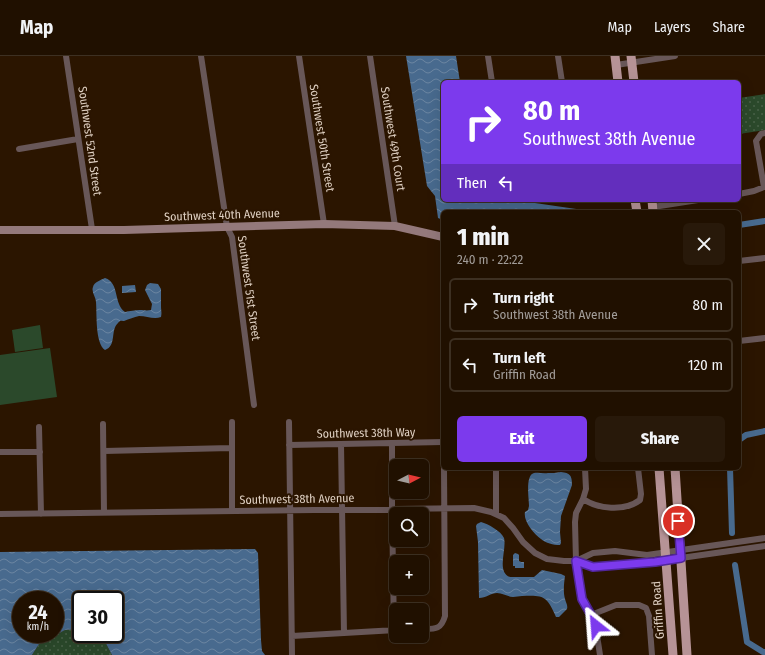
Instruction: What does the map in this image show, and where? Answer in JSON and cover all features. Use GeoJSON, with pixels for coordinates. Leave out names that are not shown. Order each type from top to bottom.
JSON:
{"type":"FeatureCollection","features":[{"type":"Feature","properties":{"kind":"main road"},"geometry":{"type":"LineString","coordinates":[[631,59],[634,80]]}},
{"type":"Feature","properties":{"kind":"main road"},"geometry":{"type":"LineString","coordinates":[[615,61],[618,80]]}},
{"type":"Feature","properties":{"kind":"main road","name":"Griffin Road"},"geometry":{"type":"LineString","coordinates":[[659,470],[673,655]]}},
{"type":"Feature","properties":{"kind":"main road"},"geometry":{"type":"LineString","coordinates":[[675,470],[687,655]]}},
{"type":"Feature","properties":{"kind":"street","name":"Southwest 52nd Street"},"geometry":{"type":"LineString","coordinates":[[66,56],[92,230]]}},
{"type":"Feature","properties":{"kind":"street","name":"Southwest 51st Street"},"geometry":{"type":"LineString","coordinates":[[201,56],[227,227],[232,237],[254,405]]}},
{"type":"Feature","properties":{"kind":"street","name":"Southwest 50th Street"},"geometry":{"type":"LineString","coordinates":[[299,56],[324,224]]}},
{"type":"Feature","properties":{"kind":"street","name":"Southwest 49th Court"},"geometry":{"type":"LineString","coordinates":[[370,56],[395,226]]}},
{"type":"Feature","properties":{"kind":"street"},"geometry":{"type":"LineString","coordinates":[[488,56],[492,80]]}},
{"type":"Feature","properties":{"kind":"street"},"geometry":{"type":"LineString","coordinates":[[558,56],[562,80]]}},
{"type":"Feature","properties":{"kind":"street"},"geometry":{"type":"LineString","coordinates":[[615,61],[675,56]]}},
{"type":"Feature","properties":{"kind":"street"},"geometry":{"type":"LineString","coordinates":[[741,194],[764,187],[756,141],[761,134],[765,134]]}},
{"type":"Feature","properties":{"kind":"street"},"geometry":{"type":"LineString","coordinates":[[19,149],[78,139]]}},
{"type":"Feature","properties":{"kind":"street"},"geometry":{"type":"LineString","coordinates":[[652,206],[683,202]]}},
{"type":"Feature","properties":{"kind":"street","name":"Southwest 40th Avenue"},"geometry":{"type":"LineString","coordinates":[[0,230],[124,230],[324,224],[395,226],[441,237]]}},
{"type":"Feature","properties":{"kind":"street"},"geometry":{"type":"LineString","coordinates":[[741,262],[765,258]]}},
{"type":"Feature","properties":{"kind":"street"},"geometry":{"type":"LineString","coordinates":[[741,341],[765,338]]}},
{"type":"Feature","properties":{"kind":"street"},"geometry":{"type":"LineString","coordinates":[[232,422],[232,511]]}},
{"type":"Feature","properties":{"kind":"street"},"geometry":{"type":"LineString","coordinates":[[289,422],[292,655]]}},
{"type":"Feature","properties":{"kind":"street"},"geometry":{"type":"LineString","coordinates":[[103,424],[104,512]]}},
{"type":"Feature","properties":{"kind":"street"},"geometry":{"type":"LineString","coordinates":[[39,427],[41,514]]}},
{"type":"Feature","properties":{"kind":"street","name":"Southwest 38th Way"},"geometry":{"type":"LineString","coordinates":[[289,445],[441,442]]}},
{"type":"Feature","properties":{"kind":"street"},"geometry":{"type":"LineString","coordinates":[[392,443],[392,507]]}},
{"type":"Feature","properties":{"kind":"street"},"geometry":{"type":"LineString","coordinates":[[340,444],[344,634]]}},
{"type":"Feature","properties":{"kind":"street"},"geometry":{"type":"LineString","coordinates":[[104,451],[231,448]]}},
{"type":"Feature","properties":{"kind":"street"},"geometry":{"type":"LineString","coordinates":[[0,452],[40,452]]}},
{"type":"Feature","properties":{"kind":"street"},"geometry":{"type":"LineString","coordinates":[[429,629],[435,629],[443,624],[445,616],[444,470]]}},
{"type":"Feature","properties":{"kind":"street"},"geometry":{"type":"LineString","coordinates":[[496,470],[496,514]]}},
{"type":"Feature","properties":{"kind":"street"},"geometry":{"type":"LineString","coordinates":[[585,470],[586,489],[576,513],[575,522],[576,561],[582,599],[596,626],[600,655]]}},
{"type":"Feature","properties":{"kind":"street"},"geometry":{"type":"LineString","coordinates":[[583,499],[601,507],[610,508],[635,504],[640,500],[641,494],[638,470]]}},
{"type":"Feature","properties":{"kind":"street","name":"Southwest 38th Avenue"},"geometry":{"type":"LineString","coordinates":[[429,508],[474,508],[496,514],[504,518],[523,542],[535,553],[547,559],[564,562],[576,561],[593,553],[615,551],[666,557]]}},
{"type":"Feature","properties":{"kind":"street","name":"Southwest 38th Avenue"},"geometry":{"type":"LineString","coordinates":[[0,514],[389,509]]}},
{"type":"Feature","properties":{"kind":"street","name":"Southwest 38th Avenue"},"geometry":{"type":"LineString","coordinates":[[576,561],[593,567],[666,557],[765,538]]}},
{"type":"Feature","properties":{"kind":"street","name":"Southwest 38th Avenue"},"geometry":{"type":"LineString","coordinates":[[680,554],[765,546]]}},
{"type":"Feature","properties":{"kind":"street"},"geometry":{"type":"LineString","coordinates":[[393,547],[394,603]]}},
{"type":"Feature","properties":{"kind":"street"},"geometry":{"type":"LineString","coordinates":[[591,615],[616,605],[639,605],[646,608],[650,616],[652,655]]}},
{"type":"Feature","properties":{"kind":"street"},"geometry":{"type":"LineString","coordinates":[[292,636],[389,630]]}},
{"type":"Feature","properties":{"kind":"green space"},"geometry":{"type":"Polygon","coordinates":[[[765,94],[765,130],[741,134],[741,98],[765,94]]]}},
{"type":"Feature","properties":{"kind":"green space"},"geometry":{"type":"Polygon","coordinates":[[[40,325],[43,348],[15,352],[12,330],[40,325]]]}},
{"type":"Feature","properties":{"kind":"green space"},"geometry":{"type":"Polygon","coordinates":[[[50,348],[57,397],[0,405],[0,355],[50,348]]]}},
{"type":"Feature","properties":{"kind":"green space"},"geometry":{"type":"Polygon","coordinates":[[[65,630],[72,630],[72,643],[106,643],[112,655],[32,655],[41,643],[64,643],[65,630]]]}},
{"type":"Feature","properties":{"kind":"water"},"geometry":{"type":"Polygon","coordinates":[[[406,56],[456,56],[460,80],[441,80],[441,202],[528,202],[583,210],[441,210],[441,219],[438,218],[435,196],[427,186],[406,56]]]}},
{"type":"Feature","properties":{"kind":"water"},"geometry":{"type":"Polygon","coordinates":[[[105,278],[113,284],[119,304],[125,312],[151,310],[152,304],[145,290],[147,285],[150,283],[158,284],[161,289],[161,317],[153,318],[139,316],[120,321],[114,330],[111,345],[105,350],[98,335],[96,300],[93,289],[96,282],[105,278]]]}},
{"type":"Feature","properties":{"kind":"water"},"geometry":{"type":"Polygon","coordinates":[[[135,285],[136,292],[122,293],[122,286],[135,285]]]}},
{"type":"Feature","properties":{"kind":"water"},"geometry":{"type":"Polygon","coordinates":[[[561,472],[570,475],[572,485],[561,516],[560,545],[547,543],[538,537],[532,531],[526,519],[525,512],[528,510],[529,506],[528,482],[531,475],[534,473],[561,472]]]}},
{"type":"Feature","properties":{"kind":"water"},"geometry":{"type":"Polygon","coordinates":[[[481,522],[494,528],[504,538],[503,565],[506,574],[510,577],[534,577],[542,570],[565,576],[564,593],[567,609],[559,617],[556,617],[547,601],[540,597],[513,597],[497,593],[479,598],[478,542],[476,526],[481,522]]]}},
{"type":"Feature","properties":{"kind":"water"},"geometry":{"type":"Polygon","coordinates":[[[255,549],[258,553],[261,640],[262,651],[265,655],[112,655],[106,643],[124,643],[124,591],[72,591],[72,630],[64,631],[64,591],[12,591],[12,643],[41,643],[32,655],[0,655],[0,552],[255,549]]]}},
{"type":"Feature","properties":{"kind":"water"},"geometry":{"type":"Polygon","coordinates":[[[515,553],[519,555],[519,561],[524,562],[524,568],[515,568],[515,566],[513,566],[513,555],[515,553]]]}},
{"type":"Feature","properties":{"kind":"waterway"},"geometry":{"type":"LineString","coordinates":[[741,225],[765,221]]}},
{"type":"Feature","properties":{"kind":"waterway"},"geometry":{"type":"LineString","coordinates":[[741,439],[746,435],[765,431]]}},
{"type":"Feature","properties":{"kind":"waterway"},"geometry":{"type":"LineString","coordinates":[[730,470],[732,533]]}},
{"type":"Feature","properties":{"kind":"waterway"},"geometry":{"type":"LineString","coordinates":[[735,565],[747,642],[765,652]]}},
{"type":"Feature","properties":{"kind":"route"},"geometry":{"type":"LineString","coordinates":[[596,626],[582,599],[578,583],[576,561],[593,567],[655,562],[681,558],[678,521]]}}]}
